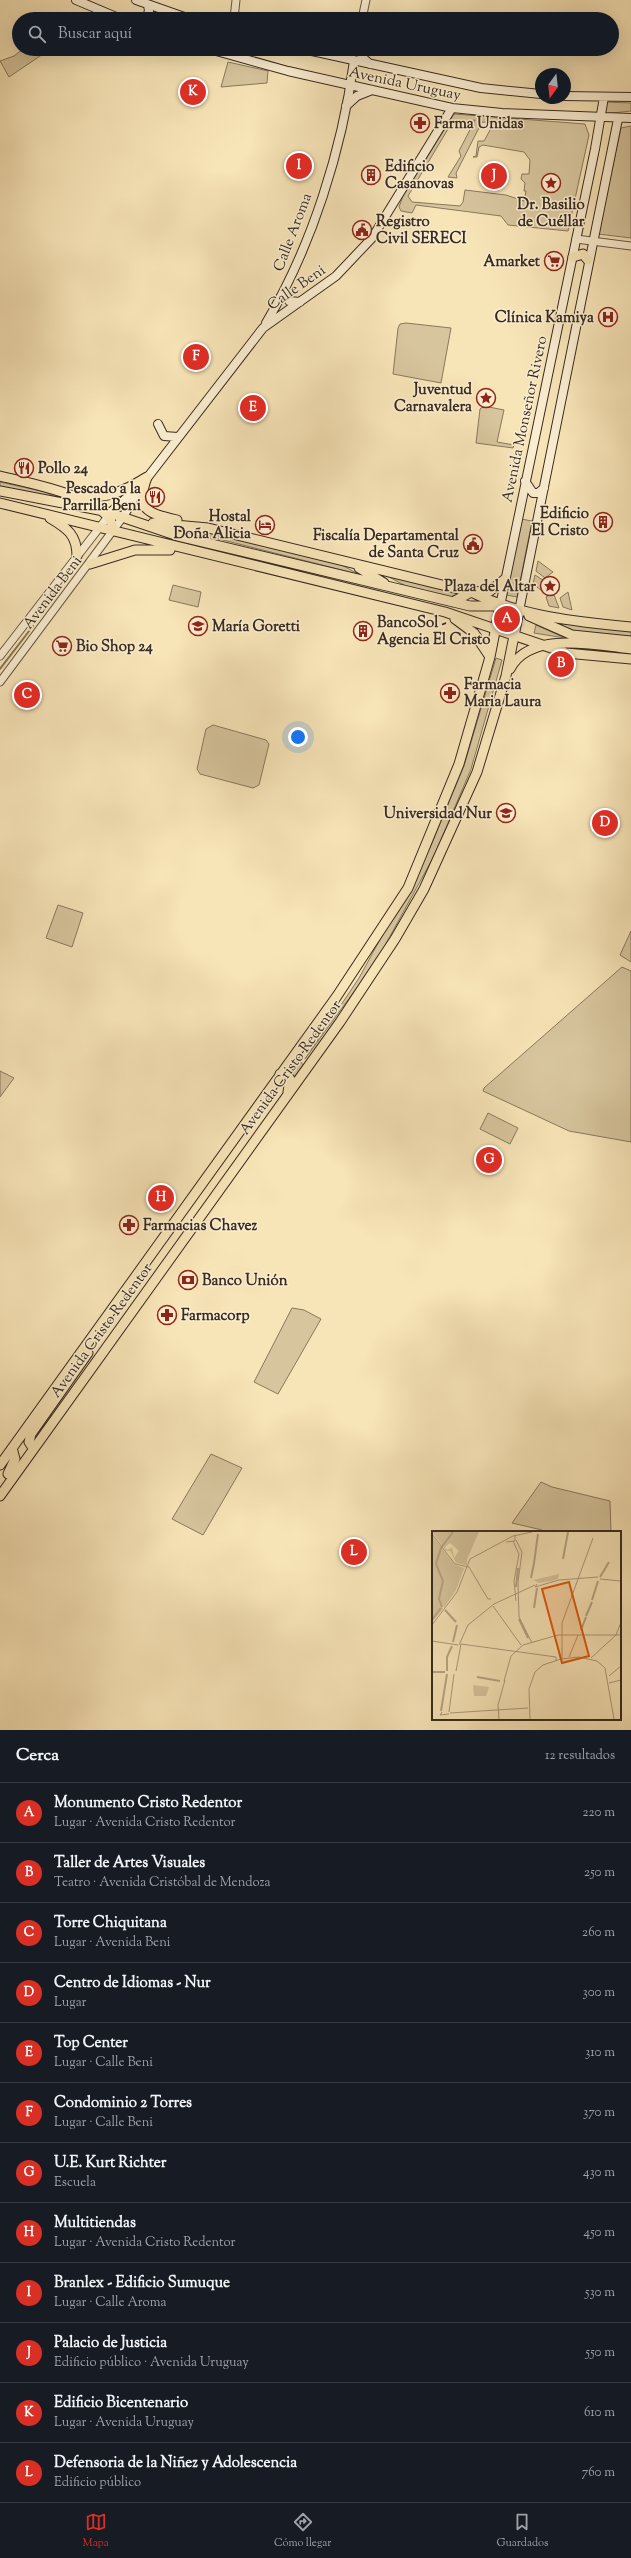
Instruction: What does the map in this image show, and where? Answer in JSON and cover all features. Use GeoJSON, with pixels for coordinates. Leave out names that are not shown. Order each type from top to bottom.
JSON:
{"type":"FeatureCollection","features":[{"type":"Feature","properties":{"kind":"main road"},"geometry":{"type":"LineString","coordinates":[[76,0],[104,12]]}},
{"type":"Feature","properties":{"kind":"main road"},"geometry":{"type":"LineString","coordinates":[[136,0],[169,12]]}},
{"type":"Feature","properties":{"kind":"main road"},"geometry":{"type":"LineString","coordinates":[[148,5],[148,12]]}},
{"type":"Feature","properties":{"kind":"main road","name":"Avenida Uruguay"},"geometry":{"type":"LineString","coordinates":[[234,56],[350,86],[452,108],[480,112],[618,119],[631,118]]}},
{"type":"Feature","properties":{"kind":"main road","name":"Avenida Uruguay"},"geometry":{"type":"LineString","coordinates":[[333,56],[481,88],[535,93]]}},
{"type":"Feature","properties":{"kind":"main road"},"geometry":{"type":"LineString","coordinates":[[362,56],[372,65]]}},
{"type":"Feature","properties":{"kind":"main road","name":"Calle Aroma"},"geometry":{"type":"LineString","coordinates":[[263,328],[284,290],[316,216],[346,106],[354,61]]}},
{"type":"Feature","properties":{"kind":"main road"},"geometry":{"type":"LineString","coordinates":[[346,106],[357,96],[372,90]]}},
{"type":"Feature","properties":{"kind":"main road"},"geometry":{"type":"LineString","coordinates":[[571,96],[631,97]]}},
{"type":"Feature","properties":{"kind":"main road","name":"Avenida Monseñor Rivero"},"geometry":{"type":"LineString","coordinates":[[500,606],[573,257],[604,97]]}},
{"type":"Feature","properties":{"kind":"main road","name":"Calle Beni"},"geometry":{"type":"LineString","coordinates":[[113,517],[145,479],[263,328],[340,273],[376,233],[452,108]]}},
{"type":"Feature","properties":{"kind":"main road"},"geometry":{"type":"LineString","coordinates":[[519,611],[588,260],[618,119]]}},
{"type":"Feature","properties":{"kind":"main road"},"geometry":{"type":"LineString","coordinates":[[573,257],[583,254],[588,260]]}},
{"type":"Feature","properties":{"kind":"main road"},"geometry":{"type":"LineString","coordinates":[[284,290],[289,301],[301,302]]}},
{"type":"Feature","properties":{"kind":"main road"},"geometry":{"type":"LineString","coordinates":[[158,424],[164,436],[178,437]]}},
{"type":"Feature","properties":{"kind":"main road"},"geometry":{"type":"LineString","coordinates":[[0,476],[89,497],[115,494],[145,479]]}},
{"type":"Feature","properties":{"kind":"main road"},"geometry":{"type":"LineString","coordinates":[[145,479],[141,496],[148,509],[162,517],[471,592],[500,606],[519,611],[564,620],[631,627]]}},
{"type":"Feature","properties":{"kind":"main road","name":"Calle Beni"},"geometry":{"type":"LineString","coordinates":[[113,517],[145,479]]}},
{"type":"Feature","properties":{"kind":"main road"},"geometry":{"type":"LineString","coordinates":[[525,481],[533,494],[538,493],[544,488]]}},
{"type":"Feature","properties":{"kind":"main road"},"geometry":{"type":"LineString","coordinates":[[0,491],[113,517],[208,528]]}},
{"type":"Feature","properties":{"kind":"main road"},"geometry":{"type":"LineString","coordinates":[[70,493],[113,517],[125,534],[445,612],[515,637],[566,653],[631,659]]}},
{"type":"Feature","properties":{"kind":"main road"},"geometry":{"type":"LineString","coordinates":[[0,503],[98,527],[113,517]]}},
{"type":"Feature","properties":{"kind":"main road"},"geometry":{"type":"LineString","coordinates":[[38,512],[69,530],[76,542],[77,556]]}},
{"type":"Feature","properties":{"kind":"main road"},"geometry":{"type":"LineString","coordinates":[[139,521],[178,536],[453,602],[470,606],[500,606]]}},
{"type":"Feature","properties":{"kind":"main road"},"geometry":{"type":"LineString","coordinates":[[90,564],[135,550],[190,551]]}},
{"type":"Feature","properties":{"kind":"main road"},"geometry":{"type":"LineString","coordinates":[[352,563],[392,587]]}},
{"type":"Feature","properties":{"kind":"main road"},"geometry":{"type":"LineString","coordinates":[[453,602],[471,592],[490,590],[505,579]]}},
{"type":"Feature","properties":{"kind":"main road","name":"Avenida Cristo Redentor"},"geometry":{"type":"LineString","coordinates":[[0,1465],[303,1044],[408,888],[459,764],[490,657],[500,606]]}},
{"type":"Feature","properties":{"kind":"main road"},"geometry":{"type":"LineString","coordinates":[[519,611],[564,633],[631,641]]}},
{"type":"Feature","properties":{"kind":"main road","name":"Avenida Cristo Redentor"},"geometry":{"type":"LineString","coordinates":[[0,1496],[310,1064],[370,977],[424,889],[477,772],[506,676],[519,611]]}},
{"type":"Feature","properties":{"kind":"main road"},"geometry":{"type":"LineString","coordinates":[[445,612],[474,633],[490,657]]}},
{"type":"Feature","properties":{"kind":"main road"},"geometry":{"type":"LineString","coordinates":[[506,676],[521,655],[544,645],[567,643],[631,648]]}},
{"type":"Feature","properties":{"kind":"main road"},"geometry":{"type":"LineString","coordinates":[[303,1044],[300,1058],[310,1064]]}},
{"type":"Feature","properties":{"kind":"main road"},"geometry":{"type":"LineString","coordinates":[[280,1074],[286,1075],[291,1081],[285,1098]]}},
{"type":"Feature","properties":{"kind":"main road"},"geometry":{"type":"LineString","coordinates":[[33,1448],[29,1442],[31,1434],[88,1353],[98,1329]]}},
{"type":"Feature","properties":{"kind":"main road"},"geometry":{"type":"LineString","coordinates":[[0,1485],[14,1464],[15,1455],[12,1448]]}},
{"type":"Feature","properties":{"kind":"street"},"geometry":{"type":"LineString","coordinates":[[235,12],[236,0]]}},
{"type":"Feature","properties":{"kind":"street"},"geometry":{"type":"LineString","coordinates":[[363,12],[366,0]]}},
{"type":"Feature","properties":{"kind":"street","name":"Calle Aroma"},"geometry":{"type":"LineString","coordinates":[[354,61],[355,56]]}},
{"type":"Feature","properties":{"kind":"street"},"geometry":{"type":"LineString","coordinates":[[576,239],[631,246]]}},
{"type":"Feature","properties":{"kind":"street","name":"Avenida Beni"},"geometry":{"type":"LineString","coordinates":[[0,656],[98,527],[113,517]]}},
{"type":"Feature","properties":{"kind":"street","name":"Avenida Beni"},"geometry":{"type":"LineString","coordinates":[[0,682],[90,564],[113,517]]}},
{"type":"Feature","properties":{"kind":"shaded area"},"geometry":{"type":"Polygon","coordinates":[[[14,56],[40,56],[9,77],[0,61],[14,56]]]}},
{"type":"Feature","properties":{"kind":"shaded area"},"geometry":{"type":"Polygon","coordinates":[[[228,62],[268,71],[267,83],[221,87],[228,62]]]}},
{"type":"Feature","properties":{"kind":"shaded area"},"geometry":{"type":"Polygon","coordinates":[[[606,102],[631,103],[631,111],[603,114],[606,102]]]}},
{"type":"Feature","properties":{"kind":"shaded area"},"geometry":{"type":"Polygon","coordinates":[[[454,114],[585,124],[589,135],[568,231],[508,225],[501,216],[416,205],[412,213],[401,211],[399,207],[403,196],[454,114]],[[475,120],[451,124],[408,196],[412,202],[460,206],[463,202],[465,190],[506,195],[524,201],[526,191],[524,191],[525,183],[521,179],[522,174],[529,174],[530,160],[524,152],[483,145],[479,147],[477,157],[473,157],[476,156],[478,141],[484,141],[494,123],[482,122],[456,173],[457,178],[448,177],[461,156],[459,151],[475,120]]]}},
{"type":"Feature","properties":{"kind":"shaded area"},"geometry":{"type":"Polygon","coordinates":[[[631,126],[631,238],[598,234],[621,128],[631,126]]]}},
{"type":"Feature","properties":{"kind":"shaded area"},"geometry":{"type":"Polygon","coordinates":[[[406,323],[451,328],[441,383],[393,374],[398,328],[400,324],[406,323]]]}},
{"type":"Feature","properties":{"kind":"shaded area"},"geometry":{"type":"Polygon","coordinates":[[[484,406],[504,410],[497,442],[514,445],[513,448],[476,443],[480,409],[484,406]]]}},
{"type":"Feature","properties":{"kind":"shaded area"},"geometry":{"type":"Polygon","coordinates":[[[0,482],[45,492],[63,500],[0,487],[0,482]]]}},
{"type":"Feature","properties":{"kind":"shaded area"},"geometry":{"type":"Polygon","coordinates":[[[521,519],[532,521],[517,597],[506,595],[521,519]]]}},
{"type":"Feature","properties":{"kind":"shaded area"},"geometry":{"type":"Polygon","coordinates":[[[203,531],[340,564],[358,574],[211,537],[202,534],[203,531]]]}},
{"type":"Feature","properties":{"kind":"shaded area"},"geometry":{"type":"Polygon","coordinates":[[[538,561],[553,572],[545,578],[536,571],[538,561]]]}},
{"type":"Feature","properties":{"kind":"shaded area"},"geometry":{"type":"Polygon","coordinates":[[[385,575],[459,593],[450,597],[408,587],[385,575]]]}},
{"type":"Feature","properties":{"kind":"shaded area"},"geometry":{"type":"Polygon","coordinates":[[[535,575],[549,584],[541,590],[533,584],[535,575]]]}},
{"type":"Feature","properties":{"kind":"shaded area"},"geometry":{"type":"Polygon","coordinates":[[[173,585],[201,592],[198,607],[169,600],[173,585]]]}},
{"type":"Feature","properties":{"kind":"shaded area"},"geometry":{"type":"Polygon","coordinates":[[[553,592],[559,608],[549,606],[546,597],[553,592]]]}},
{"type":"Feature","properties":{"kind":"shaded area"},"geometry":{"type":"Polygon","coordinates":[[[568,592],[572,610],[563,607],[560,598],[568,592]]]}},
{"type":"Feature","properties":{"kind":"shaded area"},"geometry":{"type":"Polygon","coordinates":[[[555,623],[631,631],[631,637],[569,631],[555,623]]]}},
{"type":"Feature","properties":{"kind":"shaded area"},"geometry":{"type":"Polygon","coordinates":[[[536,625],[565,638],[534,633],[536,625]]]}},
{"type":"Feature","properties":{"kind":"shaded area"},"geometry":{"type":"Polygon","coordinates":[[[568,646],[631,652],[631,655],[572,650],[565,647],[568,646]]]}},
{"type":"Feature","properties":{"kind":"shaded area"},"geometry":{"type":"Polygon","coordinates":[[[496,658],[502,660],[471,769],[434,856],[377,960],[305,1059],[359,978],[430,848],[464,766],[496,658]]]}},
{"type":"Feature","properties":{"kind":"shaded area"},"geometry":{"type":"Polygon","coordinates":[[[213,725],[266,740],[269,744],[259,785],[253,788],[200,774],[197,769],[206,729],[213,725]]]}},
{"type":"Feature","properties":{"kind":"shaded area"},"geometry":{"type":"Polygon","coordinates":[[[58,905],[83,913],[72,947],[46,938],[58,905]]]}},
{"type":"Feature","properties":{"kind":"shaded area"},"geometry":{"type":"Polygon","coordinates":[[[631,931],[631,962],[620,955],[631,931]]]}},
{"type":"Feature","properties":{"kind":"shaded area"},"geometry":{"type":"Polygon","coordinates":[[[622,967],[631,971],[631,1142],[569,1131],[483,1091],[484,1088],[622,967]]]}},
{"type":"Feature","properties":{"kind":"shaded area"},"geometry":{"type":"Polygon","coordinates":[[[298,1058],[303,1065],[293,1079],[287,1073],[298,1058]]]}},
{"type":"Feature","properties":{"kind":"shaded area"},"geometry":{"type":"Polygon","coordinates":[[[0,1071],[14,1078],[0,1097],[0,1071]]]}},
{"type":"Feature","properties":{"kind":"shaded area"},"geometry":{"type":"Polygon","coordinates":[[[488,1113],[518,1128],[510,1144],[480,1129],[488,1113]]]}},
{"type":"Feature","properties":{"kind":"shaded area"},"geometry":{"type":"Polygon","coordinates":[[[292,1308],[304,1310],[321,1319],[278,1394],[254,1382],[292,1308]]]}},
{"type":"Feature","properties":{"kind":"shaded area"},"geometry":{"type":"Polygon","coordinates":[[[211,1454],[242,1468],[203,1535],[172,1519],[211,1454]]]}},
{"type":"Feature","properties":{"kind":"shaded area"},"geometry":{"type":"Polygon","coordinates":[[[541,1482],[552,1487],[610,1501],[611,1531],[542,1531],[512,1523],[541,1482]]]}},
{"type":"Feature","properties":{"kind":"waterway"},"geometry":{"type":"LineString","coordinates":[[0,669],[33,626]]}},
{"type":"Feature","properties":{"kind":"place","name":"Edificio Bicentenario"},"geometry":{"type":"Point","coordinates":[193,92]}},
{"type":"Feature","properties":{"kind":"place","name":"Farma Unidas"},"geometry":{"type":"Point","coordinates":[420,123]}},
{"type":"Feature","properties":{"kind":"place","name":"Branlex - Edificio Sumuque"},"geometry":{"type":"Point","coordinates":[299,166]}},
{"type":"Feature","properties":{"kind":"place","name":"Edificio Casanovas"},"geometry":{"type":"Point","coordinates":[371,175]}},
{"type":"Feature","properties":{"kind":"place","name":"Palacio de Justicia"},"geometry":{"type":"Point","coordinates":[494,176]}},
{"type":"Feature","properties":{"kind":"place","name":"Dr. Basilio de Cuéllar"},"geometry":{"type":"Point","coordinates":[551,183]}},
{"type":"Feature","properties":{"kind":"place","name":"Registro Civil SERECI"},"geometry":{"type":"Point","coordinates":[362,230]}},
{"type":"Feature","properties":{"kind":"place","name":"Amarket"},"geometry":{"type":"Point","coordinates":[554,261]}},
{"type":"Feature","properties":{"kind":"place","name":"Clínica Kamiya"},"geometry":{"type":"Point","coordinates":[608,317]}},
{"type":"Feature","properties":{"kind":"place","name":"Condominio 2 Torres"},"geometry":{"type":"Point","coordinates":[196,357]}},
{"type":"Feature","properties":{"kind":"place","name":"Juventud Carnavalera"},"geometry":{"type":"Point","coordinates":[486,398]}},
{"type":"Feature","properties":{"kind":"place","name":"Top Center"},"geometry":{"type":"Point","coordinates":[253,408]}},
{"type":"Feature","properties":{"kind":"place","name":"Pollo 24"},"geometry":{"type":"Point","coordinates":[24,468]}},
{"type":"Feature","properties":{"kind":"place","name":"Pescado a la Parrilla Beni"},"geometry":{"type":"Point","coordinates":[155,497]}},
{"type":"Feature","properties":{"kind":"place","name":"Edificio El Cristo"},"geometry":{"type":"Point","coordinates":[603,522]}},
{"type":"Feature","properties":{"kind":"place","name":"Hostal Doña Alicia"},"geometry":{"type":"Point","coordinates":[265,525]}},
{"type":"Feature","properties":{"kind":"place","name":"Fiscalía Departamental de Santa Cruz"},"geometry":{"type":"Point","coordinates":[473,544]}},
{"type":"Feature","properties":{"kind":"place","name":"Plaza del Altar"},"geometry":{"type":"Point","coordinates":[550,586]}},
{"type":"Feature","properties":{"kind":"place","name":"Monumento Cristo Redentor"},"geometry":{"type":"Point","coordinates":[507,619]}},
{"type":"Feature","properties":{"kind":"place","name":"María Goretti"},"geometry":{"type":"Point","coordinates":[198,626]}},
{"type":"Feature","properties":{"kind":"place","name":"BancoSol - Agencia El Cristo"},"geometry":{"type":"Point","coordinates":[363,631]}},
{"type":"Feature","properties":{"kind":"place","name":"Bio Shop 24"},"geometry":{"type":"Point","coordinates":[62,646]}},
{"type":"Feature","properties":{"kind":"place","name":"Taller de Artes Visuales"},"geometry":{"type":"Point","coordinates":[561,664]}},
{"type":"Feature","properties":{"kind":"place","name":"Farmacia Maria Laura"},"geometry":{"type":"Point","coordinates":[450,693]}},
{"type":"Feature","properties":{"kind":"place","name":"Torre Chiquitana"},"geometry":{"type":"Point","coordinates":[27,695]}},
{"type":"Feature","properties":{"kind":"place","name":"Universidad Nur"},"geometry":{"type":"Point","coordinates":[506,813]}},
{"type":"Feature","properties":{"kind":"place","name":"Centro de Idiomas - Nur"},"geometry":{"type":"Point","coordinates":[605,823]}},
{"type":"Feature","properties":{"kind":"place","name":"U.E. Kurt Richter"},"geometry":{"type":"Point","coordinates":[489,1160]}},
{"type":"Feature","properties":{"kind":"place","name":"Multitiendas"},"geometry":{"type":"Point","coordinates":[161,1198]}},
{"type":"Feature","properties":{"kind":"place","name":"Farmacias Chavez"},"geometry":{"type":"Point","coordinates":[129,1225]}},
{"type":"Feature","properties":{"kind":"place","name":"Banco Unión"},"geometry":{"type":"Point","coordinates":[188,1280]}},
{"type":"Feature","properties":{"kind":"place","name":"Farmacorp"},"geometry":{"type":"Point","coordinates":[167,1315]}},
{"type":"Feature","properties":{"kind":"place","name":"Defensoria de la Niñez y Adolescencia"},"geometry":{"type":"Point","coordinates":[354,1552]}}]}
